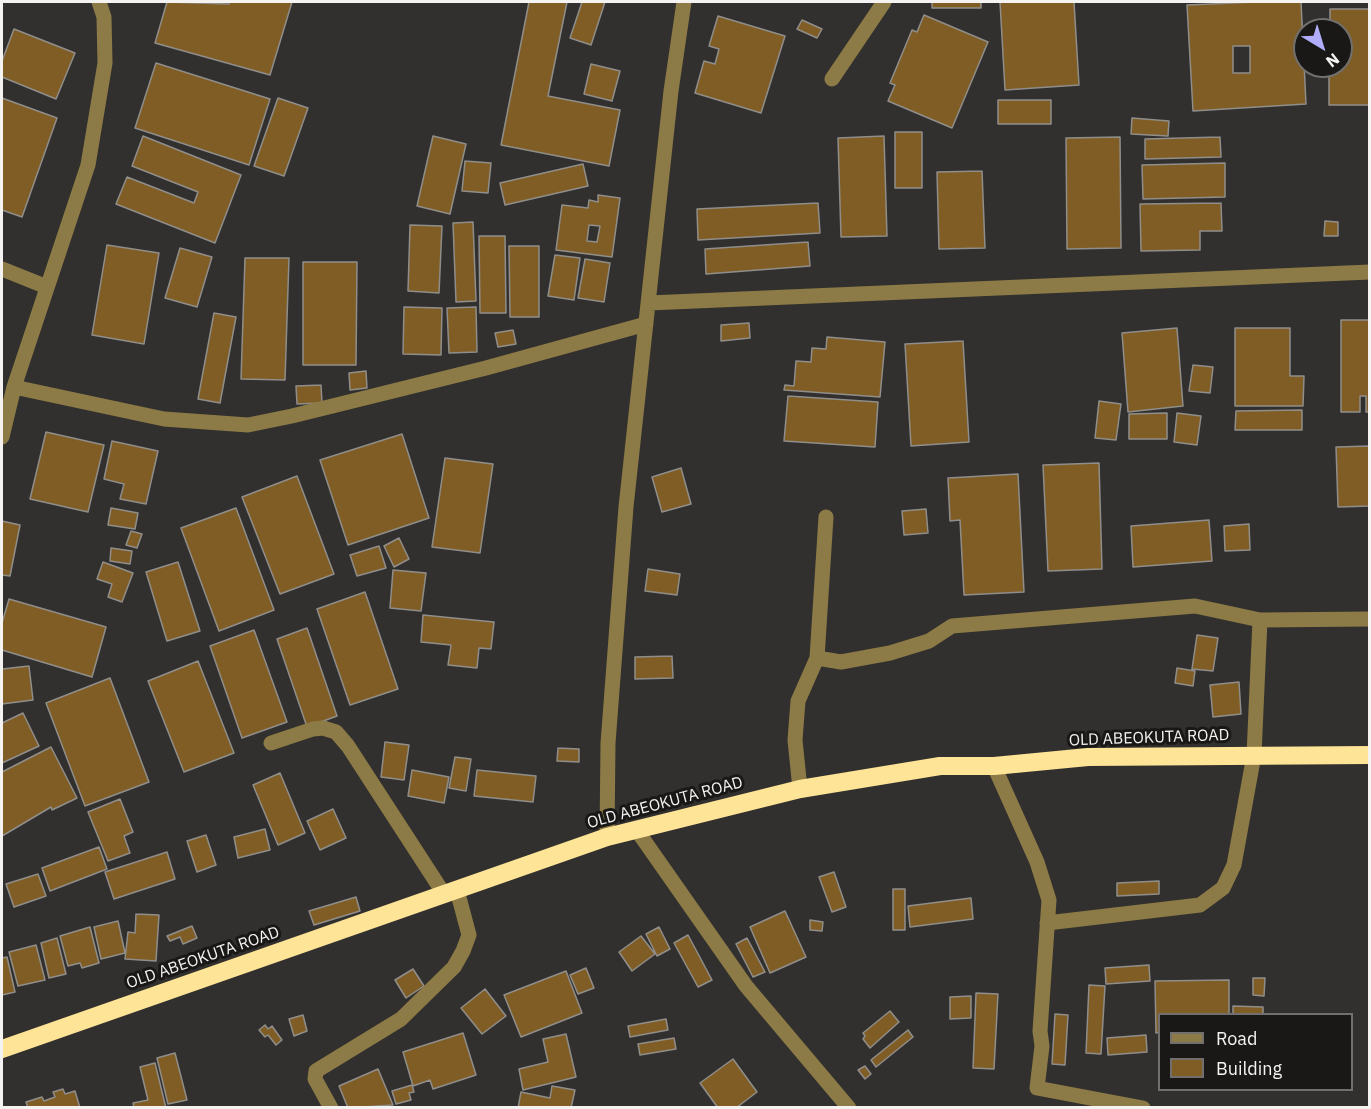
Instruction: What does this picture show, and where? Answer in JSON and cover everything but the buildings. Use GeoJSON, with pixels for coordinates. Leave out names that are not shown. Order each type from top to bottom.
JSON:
{"type":"FeatureCollection","features":[{"type":"Feature","properties":{"kind":"highway","name":"OLD ABEOKUTA ROAD"},"geometry":{"type":"LineString","coordinates":[[2,1049],[606,837],[800,789],[940,766],[994,766],[1088,757],[1370,755]]}},
{"type":"Feature","properties":{"kind":"street"},"geometry":{"type":"LineString","coordinates":[[2,437],[14,387],[87,165],[105,63],[104,16],[99,2]]}},
{"type":"Feature","properties":{"kind":"street"},"geometry":{"type":"LineString","coordinates":[[606,837],[608,743],[626,507],[671,91],[684,2]]}},
{"type":"Feature","properties":{"kind":"street"},"geometry":{"type":"LineString","coordinates":[[832,79],[884,2]]}},
{"type":"Feature","properties":{"kind":"street"},"geometry":{"type":"LineString","coordinates":[[2,268],[47,287]]}},
{"type":"Feature","properties":{"kind":"street"},"geometry":{"type":"LineString","coordinates":[[649,303],[1370,272]]}},
{"type":"Feature","properties":{"kind":"street"},"geometry":{"type":"LineString","coordinates":[[14,387],[164,419],[248,425],[452,376],[646,324]]}},
{"type":"Feature","properties":{"kind":"street"},"geometry":{"type":"LineString","coordinates":[[800,789],[795,740],[798,701],[818,658],[826,517]]}},
{"type":"Feature","properties":{"kind":"street"},"geometry":{"type":"LineString","coordinates":[[818,658],[841,662],[890,653],[929,641],[952,626],[1195,606],[1260,620],[1370,620]]}},
{"type":"Feature","properties":{"kind":"street"},"geometry":{"type":"LineString","coordinates":[[1047,923],[1200,905],[1214,897],[1223,888],[1234,865],[1254,755],[1260,620]]}},
{"type":"Feature","properties":{"kind":"street"},"geometry":{"type":"LineString","coordinates":[[271,743],[313,729],[323,728],[336,732],[451,892],[469,936],[454,967],[401,1019],[316,1071],[315,1079],[331,1107]]}},
{"type":"Feature","properties":{"kind":"street"},"geometry":{"type":"LineString","coordinates":[[994,766],[1046,883],[1049,900],[1040,1031],[1042,1046],[1037,1088],[1143,1107]]}},
{"type":"Feature","properties":{"kind":"street"},"geometry":{"type":"LineString","coordinates":[[636,829],[746,986],[849,1107]]}}]}
